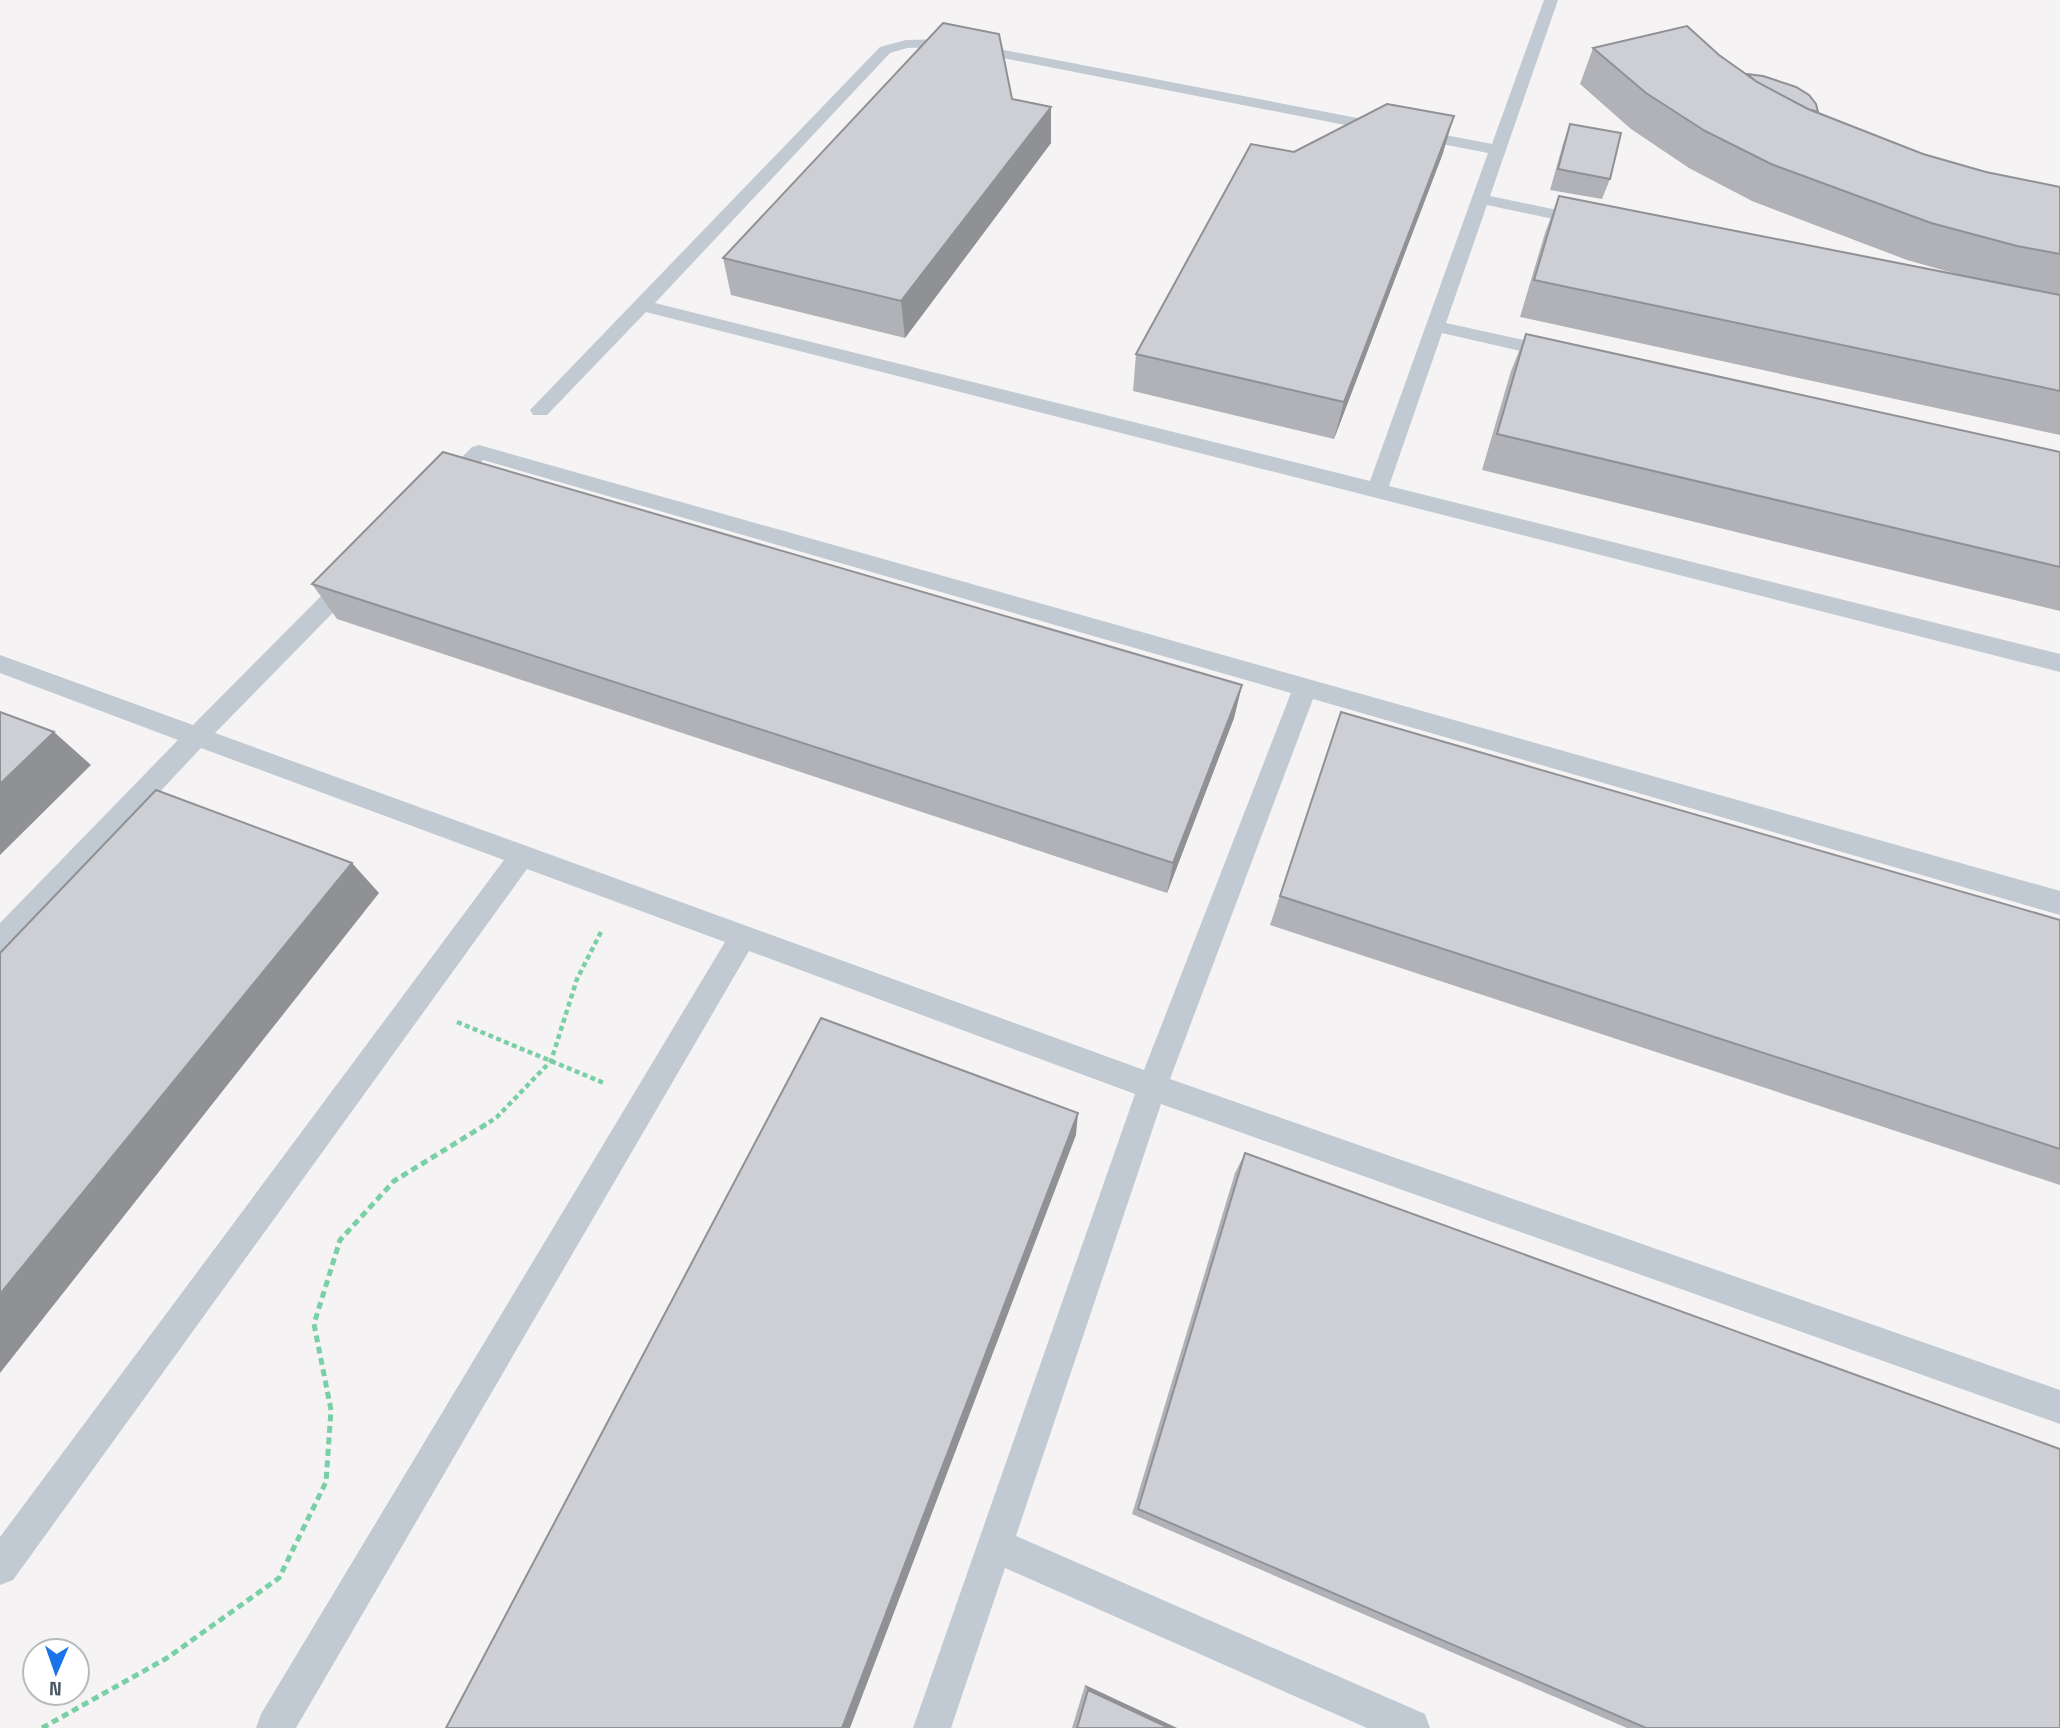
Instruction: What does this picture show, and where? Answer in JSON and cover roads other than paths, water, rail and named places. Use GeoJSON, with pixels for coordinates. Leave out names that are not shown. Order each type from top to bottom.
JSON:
{"type":"FeatureCollection","features":[{"type":"Feature","properties":{"kind":"lane"},"geometry":{"type":"LineString","coordinates":[[1377,490],[1551,0]]}},
{"type":"Feature","properties":{"kind":"lane"},"geometry":{"type":"LineString","coordinates":[[540,410],[885,50],[906,44],[947,43],[1498,150]]}},
{"type":"Feature","properties":{"kind":"lane"},"geometry":{"type":"LineString","coordinates":[[1480,199],[1602,224]]}},
{"type":"Feature","properties":{"kind":"lane"},"geometry":{"type":"LineString","coordinates":[[642,305],[2060,663]]}},
{"type":"Feature","properties":{"kind":"lane"},"geometry":{"type":"LineString","coordinates":[[1435,326],[1571,356]]}},
{"type":"Feature","properties":{"kind":"lane"},"geometry":{"type":"LineString","coordinates":[[430,501],[479,452],[2060,903]]}},
{"type":"Feature","properties":{"kind":"lane"},"geometry":{"type":"LineString","coordinates":[[0,942],[197,736],[372,559]]}},
{"type":"Feature","properties":{"kind":"lane"},"geometry":{"type":"LineString","coordinates":[[0,664],[1152,1087],[2060,1407]]}},
{"type":"Feature","properties":{"kind":"lane"},"geometry":{"type":"LineString","coordinates":[[932,1728],[1152,1087],[1305,688]]}},
{"type":"Feature","properties":{"kind":"lane"},"geometry":{"type":"LineString","coordinates":[[0,1567],[522,856]]}},
{"type":"Feature","properties":{"kind":"lane"},"geometry":{"type":"LineString","coordinates":[[275,1728],[743,937]]}},
{"type":"Feature","properties":{"kind":"lane"},"geometry":{"type":"LineString","coordinates":[[995,1545],[1411,1728]]}}]}
